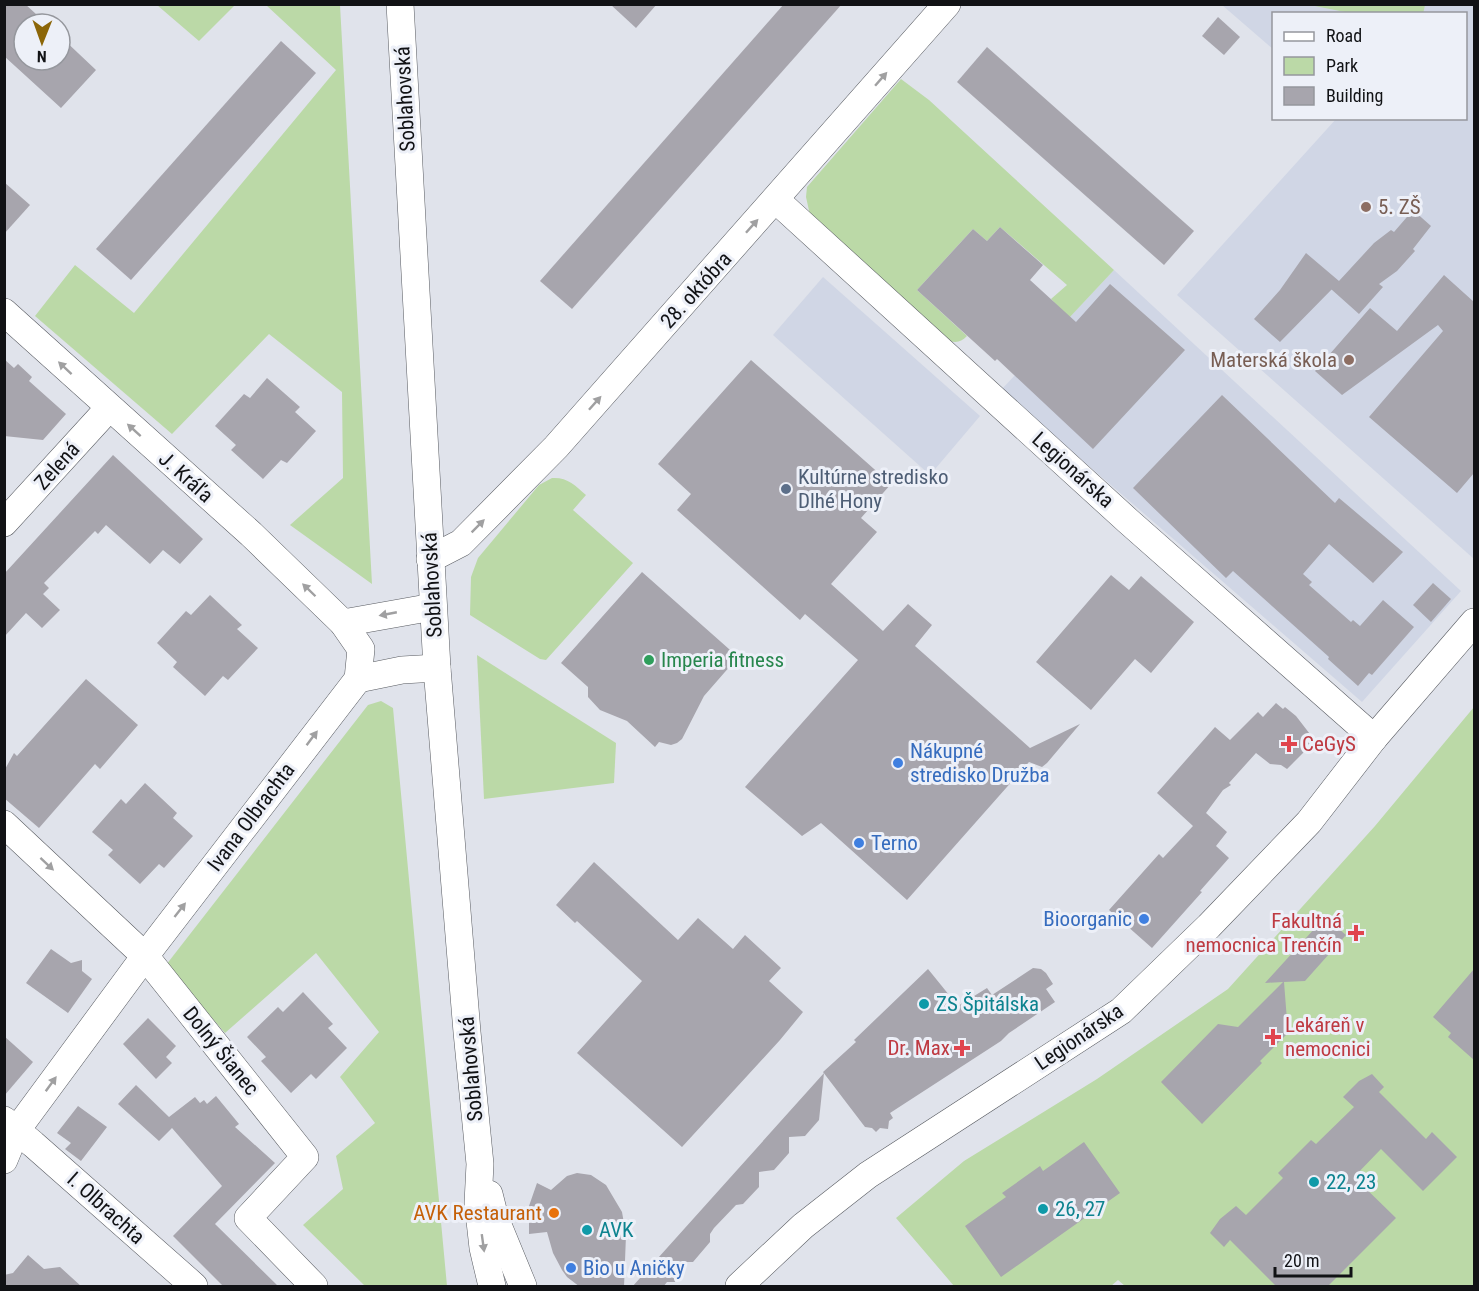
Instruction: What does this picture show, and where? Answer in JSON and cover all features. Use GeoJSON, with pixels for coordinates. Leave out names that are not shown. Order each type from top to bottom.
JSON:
{"type":"FeatureCollection","features":[{"type":"Feature","properties":{"kind":"street","name":"Soblahovská"},"geometry":{"type":"LineString","coordinates":[[400,4],[436,668],[480,1164],[478,1203],[483,1248],[492,1287]]}},
{"type":"Feature","properties":{"kind":"street","name":"28. októbra"},"geometry":{"type":"LineString","coordinates":[[430,559],[461,543],[556,447],[947,4]]}},
{"type":"Feature","properties":{"kind":"street","name":"Legionárska"},"geometry":{"type":"LineString","coordinates":[[776,200],[1128,521],[1374,738]]}},
{"type":"Feature","properties":{"kind":"street","name":"J. Kráľa"},"geometry":{"type":"LineString","coordinates":[[4,312],[250,534],[343,623],[361,649],[358,678]]}},
{"type":"Feature","properties":{"kind":"street","name":"Zelená"},"geometry":{"type":"LineString","coordinates":[[4,523],[108,408]]}},
{"type":"Feature","properties":{"kind":"street"},"geometry":{"type":"LineString","coordinates":[[343,623],[433,607]]}},
{"type":"Feature","properties":{"kind":"street","name":"Legionárska"},"geometry":{"type":"LineString","coordinates":[[739,1287],[803,1226],[868,1175],[1121,1011],[1209,926],[1309,822],[1374,738],[1474,622]]}},
{"type":"Feature","properties":{"kind":"street"},"geometry":{"type":"LineString","coordinates":[[358,678],[402,670],[436,668]]}},
{"type":"Feature","properties":{"kind":"street","name":"Ivana Olbrachta"},"geometry":{"type":"LineString","coordinates":[[145,956],[358,678]]}},
{"type":"Feature","properties":{"kind":"street","name":"Dolný Šianec"},"geometry":{"type":"LineString","coordinates":[[4,824],[145,956],[305,1157],[248,1218],[314,1287]]}},
{"type":"Feature","properties":{"kind":"street"},"geometry":{"type":"LineString","coordinates":[[4,1160],[10,1126],[145,956]]}},
{"type":"Feature","properties":{"kind":"street","name":"I. Olbrachta"},"geometry":{"type":"LineString","coordinates":[[10,1126],[194,1287]]}},
{"type":"Feature","properties":{"kind":"street","name":"Soblahovská"},"geometry":{"type":"LineString","coordinates":[[480,1164],[495,1218],[523,1287]]}},
{"type":"Feature","properties":{"kind":"shaded area","name":"5. ZŠ"},"geometry":{"type":"Polygon","coordinates":[[[1222,5],[1474,5],[1474,559],[1177,295],[1335,120],[1467,120],[1467,12],[1272,12],[1272,48],[1222,5]]]}},
{"type":"Feature","properties":{"kind":"shaded area"},"geometry":{"type":"Polygon","coordinates":[[[1114,270],[1461,591],[1362,702],[1001,390],[1114,270]]]}},
{"type":"Feature","properties":{"kind":"shaded area"},"geometry":{"type":"Polygon","coordinates":[[[823,277],[980,416],[930,475],[773,335],[823,277]]]}},
{"type":"Feature","properties":{"kind":"green space"},"geometry":{"type":"Polygon","coordinates":[[[157,5],[235,5],[199,41],[157,5]]]}},
{"type":"Feature","properties":{"kind":"green space"},"geometry":{"type":"Polygon","coordinates":[[[266,5],[340,5],[372,584],[290,525],[343,478],[342,392],[269,334],[172,434],[35,316],[75,265],[134,313],[336,70],[266,5]]]}},
{"type":"Feature","properties":{"kind":"green space"},"geometry":{"type":"Polygon","coordinates":[[[1310,5],[1425,5],[1423,12],[1345,12],[1310,5]]]}},
{"type":"Feature","properties":{"kind":"green space"},"geometry":{"type":"Polygon","coordinates":[[[901,79],[929,100],[1114,270],[1069,318],[1051,299],[1067,285],[1000,227],[987,241],[973,229],[917,290],[967,336],[959,342],[949,341],[810,215],[806,197],[807,187],[901,79]]]}},
{"type":"Feature","properties":{"kind":"green space"},"geometry":{"type":"Polygon","coordinates":[[[552,478],[566,480],[586,495],[573,510],[633,563],[546,660],[540,659],[470,615],[471,577],[478,558],[539,485],[552,478]]]}},
{"type":"Feature","properties":{"kind":"green space"},"geometry":{"type":"Polygon","coordinates":[[[477,655],[616,743],[614,783],[484,799],[477,655]]]}},
{"type":"Feature","properties":{"kind":"green space"},"geometry":{"type":"Polygon","coordinates":[[[381,701],[393,708],[447,1286],[365,1286],[303,1225],[343,1189],[336,1156],[375,1123],[340,1077],[379,1032],[316,953],[225,1033],[166,965],[368,705],[381,701]]]}},
{"type":"Feature","properties":{"kind":"green space","name":"Fakultná nemocnica Trenčín"},"geometry":{"type":"Polygon","coordinates":[[[1474,707],[1474,1286],[1125,1286],[1118,1280],[1111,1286],[954,1286],[896,1218],[964,1161],[1097,1079],[1228,989],[1375,826],[1474,707]]]}},
{"type":"Feature","properties":{"kind":"building"},"geometry":{"type":"Polygon","coordinates":[[[4,4],[25,4],[34,12],[12,12],[12,63],[4,56],[4,4]]]}},
{"type":"Feature","properties":{"kind":"building"},"geometry":{"type":"Polygon","coordinates":[[[610,4],[657,4],[636,28],[610,4]]]}},
{"type":"Feature","properties":{"kind":"building"},"geometry":{"type":"Polygon","coordinates":[[[784,4],[842,4],[572,309],[540,281],[784,4]]]}},
{"type":"Feature","properties":{"kind":"building"},"geometry":{"type":"Polygon","coordinates":[[[1218,17],[1240,37],[1224,55],[1202,36],[1218,17]]]}},
{"type":"Feature","properties":{"kind":"building"},"geometry":{"type":"Polygon","coordinates":[[[281,41],[316,73],[131,280],[96,249],[281,41]]]}},
{"type":"Feature","properties":{"kind":"building"},"geometry":{"type":"Polygon","coordinates":[[[72,47],[96,70],[61,108],[22,72],[72,72],[72,47]]]}},
{"type":"Feature","properties":{"kind":"building"},"geometry":{"type":"Polygon","coordinates":[[[987,47],[1194,231],[1164,265],[957,82],[987,47]]]}},
{"type":"Feature","properties":{"kind":"building"},"geometry":{"type":"Polygon","coordinates":[[[4,182],[30,205],[4,234],[4,182]]]}},
{"type":"Feature","properties":{"kind":"building"},"geometry":{"type":"Polygon","coordinates":[[[1413,210],[1431,226],[1413,249],[1415,251],[1397,271],[1379,284],[1383,287],[1359,314],[1332,290],[1280,342],[1254,319],[1280,290],[1306,253],[1339,281],[1374,243],[1391,230],[1394,232],[1413,210]]]}},
{"type":"Feature","properties":{"kind":"building"},"geometry":{"type":"Polygon","coordinates":[[[1000,227],[1043,265],[1030,280],[1076,322],[1110,284],[1185,350],[1093,449],[997,359],[995,361],[917,290],[973,229],[987,241],[1000,227]]]}},
{"type":"Feature","properties":{"kind":"building","name":"Materská škola"},"geometry":{"type":"Polygon","coordinates":[[[1444,275],[1474,302],[1474,473],[1457,493],[1369,417],[1443,331],[1438,325],[1342,395],[1315,371],[1370,308],[1397,331],[1444,275]]]}},
{"type":"Feature","properties":{"kind":"building"},"geometry":{"type":"Polygon","coordinates":[[[4,359],[14,368],[18,364],[32,377],[29,381],[66,414],[43,440],[4,436],[4,359]]]}},
{"type":"Feature","properties":{"kind":"building"},"geometry":{"type":"Polygon","coordinates":[[[751,360],[891,484],[861,518],[877,532],[831,584],[883,631],[908,604],[932,625],[915,646],[1030,748],[1080,724],[1042,767],[1029,762],[907,900],[821,823],[802,836],[745,787],[858,660],[805,614],[800,620],[677,510],[691,494],[658,464],[751,360]]]}},
{"type":"Feature","properties":{"kind":"building"},"geometry":{"type":"Polygon","coordinates":[[[267,378],[300,407],[295,412],[316,431],[287,463],[281,460],[263,479],[231,450],[236,445],[215,426],[244,394],[250,398],[267,378]]]}},
{"type":"Feature","properties":{"kind":"building"},"geometry":{"type":"Polygon","coordinates":[[[1222,395],[1335,503],[1339,498],[1403,552],[1373,583],[1329,544],[1303,574],[1312,582],[1309,585],[1351,622],[1353,620],[1360,626],[1383,600],[1414,627],[1372,675],[1369,673],[1358,686],[1233,571],[1226,578],[1133,488],[1222,395]]]}},
{"type":"Feature","properties":{"kind":"building"},"geometry":{"type":"Polygon","coordinates":[[[113,455],[203,539],[180,564],[163,550],[150,564],[106,525],[98,534],[95,531],[44,583],[49,588],[43,594],[60,610],[42,628],[26,613],[4,637],[4,574],[113,455]]]}},
{"type":"Feature","properties":{"kind":"building","name":"Imperia fitness"},"geometry":{"type":"Polygon","coordinates":[[[642,572],[738,657],[704,696],[682,739],[671,745],[659,742],[655,747],[627,721],[600,710],[588,697],[588,687],[561,663],[642,572]]]}},
{"type":"Feature","properties":{"kind":"building"},"geometry":{"type":"Polygon","coordinates":[[[1111,575],[1129,590],[1141,576],[1194,622],[1151,673],[1135,659],[1091,710],[1036,662],[1111,575]]]}},
{"type":"Feature","properties":{"kind":"building"},"geometry":{"type":"Polygon","coordinates":[[[1433,583],[1451,599],[1431,622],[1413,605],[1433,583]]]}},
{"type":"Feature","properties":{"kind":"building"},"geometry":{"type":"Polygon","coordinates":[[[210,595],[242,625],[237,629],[258,648],[228,680],[223,676],[205,696],[173,667],[177,662],[157,643],[186,611],[191,615],[210,595]]]}},
{"type":"Feature","properties":{"kind":"building"},"geometry":{"type":"Polygon","coordinates":[[[86,679],[138,725],[100,769],[95,764],[39,828],[4,798],[4,771],[14,753],[17,756],[86,679]]]}},
{"type":"Feature","properties":{"kind":"building"},"geometry":{"type":"Polygon","coordinates":[[[1276,703],[1296,716],[1313,738],[1310,746],[1287,769],[1281,765],[1270,764],[1256,753],[1229,783],[1231,785],[1223,790],[1206,813],[1227,832],[1216,846],[1229,858],[1152,948],[1109,910],[1159,854],[1163,858],[1193,826],[1157,793],[1215,727],[1230,740],[1258,712],[1263,717],[1276,703]]]}},
{"type":"Feature","properties":{"kind":"building"},"geometry":{"type":"Polygon","coordinates":[[[145,783],[177,813],[173,818],[193,836],[164,868],[159,864],[140,884],[108,855],[113,850],[92,832],[121,799],[126,804],[145,783]]]}},
{"type":"Feature","properties":{"kind":"building"},"geometry":{"type":"Polygon","coordinates":[[[594,862],[678,940],[698,918],[733,949],[745,935],[781,968],[769,981],[803,1012],[682,1147],[577,1053],[642,981],[577,921],[575,923],[556,905],[594,862]]]}},
{"type":"Feature","properties":{"kind":"building"},"geometry":{"type":"Polygon","coordinates":[[[1325,917],[1346,935],[1305,981],[1284,982],[1288,1033],[1202,1124],[1161,1082],[1218,1024],[1238,1027],[1283,982],[1265,983],[1325,917]]]}},
{"type":"Feature","properties":{"kind":"building"},"geometry":{"type":"Polygon","coordinates":[[[51,949],[71,963],[82,960],[82,971],[92,979],[68,1013],[26,983],[51,949]]]}},
{"type":"Feature","properties":{"kind":"building"},"geometry":{"type":"Polygon","coordinates":[[[1033,968],[1041,969],[1046,973],[1053,984],[1046,989],[1055,1002],[1009,1033],[1001,1041],[890,1113],[893,1118],[889,1121],[888,1129],[880,1128],[876,1132],[872,1128],[865,1127],[823,1072],[928,969],[958,1006],[987,988],[992,995],[1033,968]]]}},
{"type":"Feature","properties":{"kind":"building"},"geometry":{"type":"Polygon","coordinates":[[[1474,969],[1474,1060],[1448,1037],[1451,1033],[1433,1017],[1474,969]]]}},
{"type":"Feature","properties":{"kind":"building"},"geometry":{"type":"Polygon","coordinates":[[[303,992],[333,1024],[328,1028],[347,1048],[316,1079],[311,1074],[291,1093],[261,1061],[266,1057],[247,1037],[278,1007],[283,1012],[303,992]]]}},
{"type":"Feature","properties":{"kind":"building"},"geometry":{"type":"Polygon","coordinates":[[[148,1018],[176,1046],[166,1057],[172,1063],[156,1079],[123,1044],[148,1018]]]}},
{"type":"Feature","properties":{"kind":"building"},"geometry":{"type":"Polygon","coordinates":[[[4,1036],[33,1062],[4,1096],[4,1036]]]}},
{"type":"Feature","properties":{"kind":"building"},"geometry":{"type":"Polygon","coordinates":[[[824,1073],[819,1120],[805,1136],[789,1137],[789,1153],[774,1170],[759,1172],[759,1187],[743,1204],[736,1205],[714,1228],[710,1234],[710,1242],[693,1262],[686,1262],[674,1274],[675,1282],[667,1282],[663,1287],[632,1287],[824,1073]]]}},
{"type":"Feature","properties":{"kind":"building","name":"22, 23"},"geometry":{"type":"Polygon","coordinates":[[[1372,1074],[1384,1087],[1379,1092],[1426,1139],[1432,1132],[1457,1157],[1423,1191],[1381,1149],[1354,1177],[1396,1218],[1327,1287],[1277,1287],[1230,1240],[1224,1247],[1210,1233],[1220,1219],[1236,1206],[1246,1215],[1283,1178],[1278,1173],[1311,1140],[1316,1144],[1354,1107],[1343,1097],[1359,1081],[1372,1074]]]}},
{"type":"Feature","properties":{"kind":"building"},"geometry":{"type":"Polygon","coordinates":[[[136,1085],[169,1117],[195,1097],[200,1103],[204,1100],[207,1104],[216,1096],[239,1124],[235,1127],[275,1163],[215,1224],[279,1287],[224,1287],[173,1236],[222,1186],[172,1128],[159,1141],[118,1104],[136,1085]]]}},
{"type":"Feature","properties":{"kind":"building"},"geometry":{"type":"Polygon","coordinates":[[[78,1106],[107,1127],[81,1161],[65,1149],[71,1143],[57,1133],[78,1106]]]}},
{"type":"Feature","properties":{"kind":"building","name":"26, 27"},"geometry":{"type":"Polygon","coordinates":[[[1084,1142],[1120,1193],[1001,1277],[965,1226],[1006,1197],[1002,1193],[1040,1166],[1043,1171],[1084,1142]]]}},
{"type":"Feature","properties":{"kind":"building","name":"AVK"},"geometry":{"type":"Polygon","coordinates":[[[577,1173],[591,1175],[606,1185],[622,1212],[626,1235],[624,1287],[580,1287],[562,1270],[553,1253],[547,1232],[529,1234],[529,1206],[537,1183],[551,1190],[567,1176],[577,1173]]]}},
{"type":"Feature","properties":{"kind":"building"},"geometry":{"type":"Polygon","coordinates":[[[28,1255],[44,1269],[60,1267],[82,1287],[4,1287],[4,1275],[13,1273],[28,1255]]]}},
{"type":"Feature","properties":{"kind":"place","name":"5. ZŠ"},"geometry":{"type":"Point","coordinates":[1366,207]}},
{"type":"Feature","properties":{"kind":"place","name":"Materská škola"},"geometry":{"type":"Point","coordinates":[1349,360]}},
{"type":"Feature","properties":{"kind":"place","name":"Kultúrne stredisko Dlhé Hony"},"geometry":{"type":"Point","coordinates":[786,489]}},
{"type":"Feature","properties":{"kind":"place","name":"Imperia fitness"},"geometry":{"type":"Point","coordinates":[649,660]}},
{"type":"Feature","properties":{"kind":"place","name":"CeGyS"},"geometry":{"type":"Point","coordinates":[1289,744]}},
{"type":"Feature","properties":{"kind":"place","name":"Nákupné stredisko Družba"},"geometry":{"type":"Point","coordinates":[898,763]}},
{"type":"Feature","properties":{"kind":"place","name":"Terno"},"geometry":{"type":"Point","coordinates":[859,843]}},
{"type":"Feature","properties":{"kind":"place","name":"Bioorganic"},"geometry":{"type":"Point","coordinates":[1144,919]}},
{"type":"Feature","properties":{"kind":"place","name":"Fakultná nemocnica Trenčín"},"geometry":{"type":"Point","coordinates":[1356,933]}},
{"type":"Feature","properties":{"kind":"place","name":"ZS Špitálska"},"geometry":{"type":"Point","coordinates":[924,1004]}},
{"type":"Feature","properties":{"kind":"place","name":"Lekáreň v nemocnici"},"geometry":{"type":"Point","coordinates":[1273,1037]}},
{"type":"Feature","properties":{"kind":"place","name":"Dr. Max"},"geometry":{"type":"Point","coordinates":[962,1048]}},
{"type":"Feature","properties":{"kind":"place","name":"22, 23"},"geometry":{"type":"Point","coordinates":[1314,1182]}},
{"type":"Feature","properties":{"kind":"place","name":"26, 27"},"geometry":{"type":"Point","coordinates":[1043,1209]}},
{"type":"Feature","properties":{"kind":"place","name":"AVK Restaurant"},"geometry":{"type":"Point","coordinates":[554,1213]}},
{"type":"Feature","properties":{"kind":"place","name":"AVK"},"geometry":{"type":"Point","coordinates":[587,1230]}},
{"type":"Feature","properties":{"kind":"place","name":"Bio u Aničky"},"geometry":{"type":"Point","coordinates":[571,1268]}}]}
